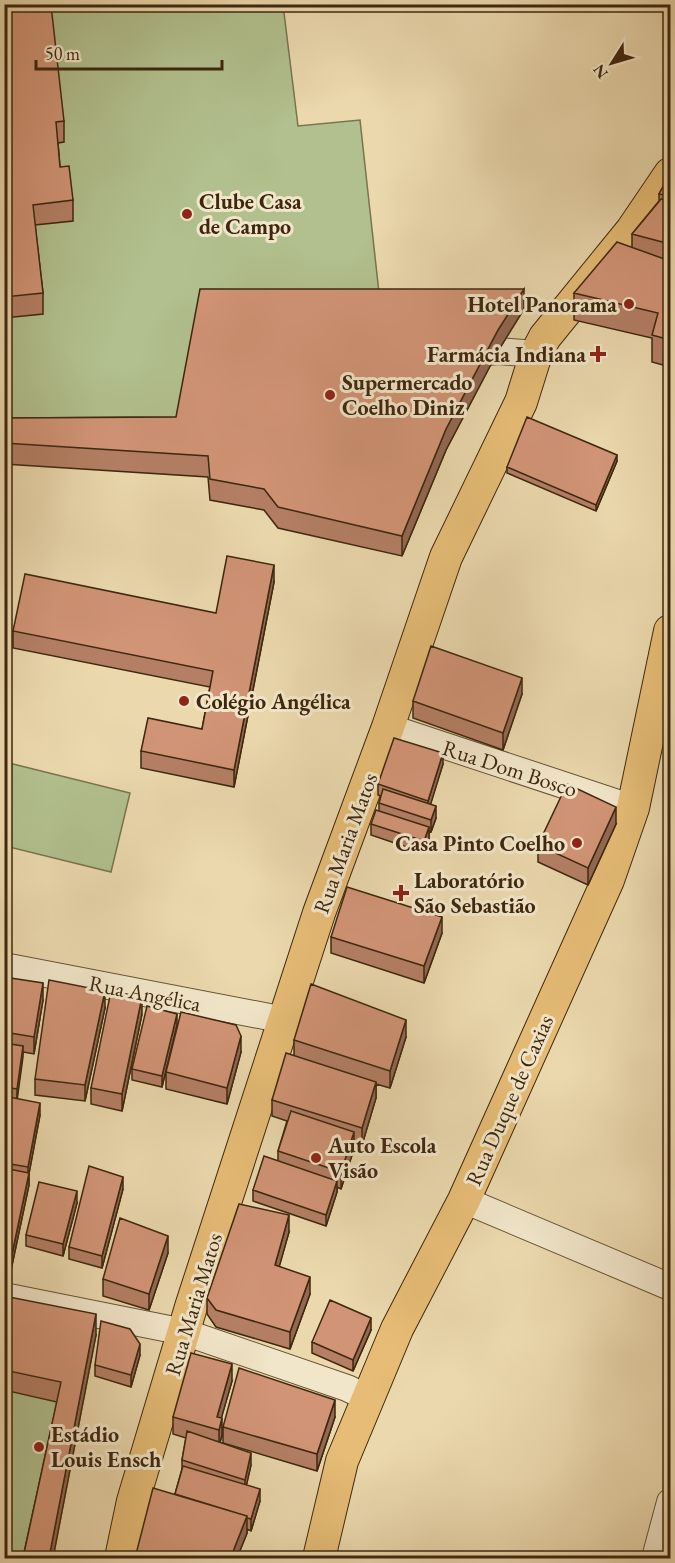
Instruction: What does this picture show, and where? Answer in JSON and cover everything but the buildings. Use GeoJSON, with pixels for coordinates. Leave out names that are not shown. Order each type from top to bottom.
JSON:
{"type":"FeatureCollection","features":[{"type":"Feature","properties":{"kind":"main road","name":"Rua Maria Matos"},"geometry":{"type":"LineString","coordinates":[[122,1558],[133,1501],[191,1307],[319,913],[388,727],[446,557],[521,402],[536,354],[545,337],[632,230],[670,174]]}},
{"type":"Feature","properties":{"kind":"main road","name":"Rua Duque de Caxias"},"geometry":{"type":"LineString","coordinates":[[318,1558],[342,1461],[396,1329],[464,1200],[608,880],[633,808],[670,631]]}},
{"type":"Feature","properties":{"kind":"street"},"geometry":{"type":"LineString","coordinates":[[438,357],[498,351],[536,354]]}},
{"type":"Feature","properties":{"kind":"street","name":"Rua Dom Bosco"},"geometry":{"type":"LineString","coordinates":[[388,727],[633,808]]}},
{"type":"Feature","properties":{"kind":"street","name":"Rua Angélica"},"geometry":{"type":"LineString","coordinates":[[4,966],[285,1020]]}},
{"type":"Feature","properties":{"kind":"street"},"geometry":{"type":"LineString","coordinates":[[464,1200],[670,1287]]}},
{"type":"Feature","properties":{"kind":"street"},"geometry":{"type":"LineString","coordinates":[[4,1296],[184,1332],[347,1388],[368,1398]]}},
{"type":"Feature","properties":{"kind":"street"},"geometry":{"type":"LineString","coordinates":[[655,1558],[670,1502]]}},
{"type":"Feature","properties":{"kind":"green space","name":"Clube Casa de Campo"},"geometry":{"type":"Polygon","coordinates":[[[4,5],[283,5],[298,126],[360,120],[380,302],[176,438],[5,439],[4,5]]]}},
{"type":"Feature","properties":{"kind":"green space"},"geometry":{"type":"Polygon","coordinates":[[[5,762],[130,793],[111,872],[5,846],[5,762]]]}},
{"type":"Feature","properties":{"kind":"green space","name":"Estádio Louis Ensch"},"geometry":{"type":"Polygon","coordinates":[[[4,1317],[96,1335],[53,1558],[5,1558],[4,1317]]]}},
{"type":"Feature","properties":{"kind":"place","name":"Clube Casa de Campo"},"geometry":{"type":"Point","coordinates":[187,214]}},
{"type":"Feature","properties":{"kind":"place","name":"Hotel Panorama"},"geometry":{"type":"Point","coordinates":[629,304]}},
{"type":"Feature","properties":{"kind":"place","name":"Farmácia Indiana"},"geometry":{"type":"Point","coordinates":[598,354]}},
{"type":"Feature","properties":{"kind":"place","name":"Supermercado Coelho Diniz"},"geometry":{"type":"Point","coordinates":[330,395]}},
{"type":"Feature","properties":{"kind":"place","name":"Colégio Angélica"},"geometry":{"type":"Point","coordinates":[184,701]}},
{"type":"Feature","properties":{"kind":"place","name":"Casa Pinto Coelho"},"geometry":{"type":"Point","coordinates":[577,843]}},
{"type":"Feature","properties":{"kind":"place","name":"Laboratório São Sebastião"},"geometry":{"type":"Point","coordinates":[401,893]}},
{"type":"Feature","properties":{"kind":"place","name":"Auto Escola Visão"},"geometry":{"type":"Point","coordinates":[316,1158]}},
{"type":"Feature","properties":{"kind":"place","name":"Estádio Louis Ensch"},"geometry":{"type":"Point","coordinates":[39,1447]}}]}
